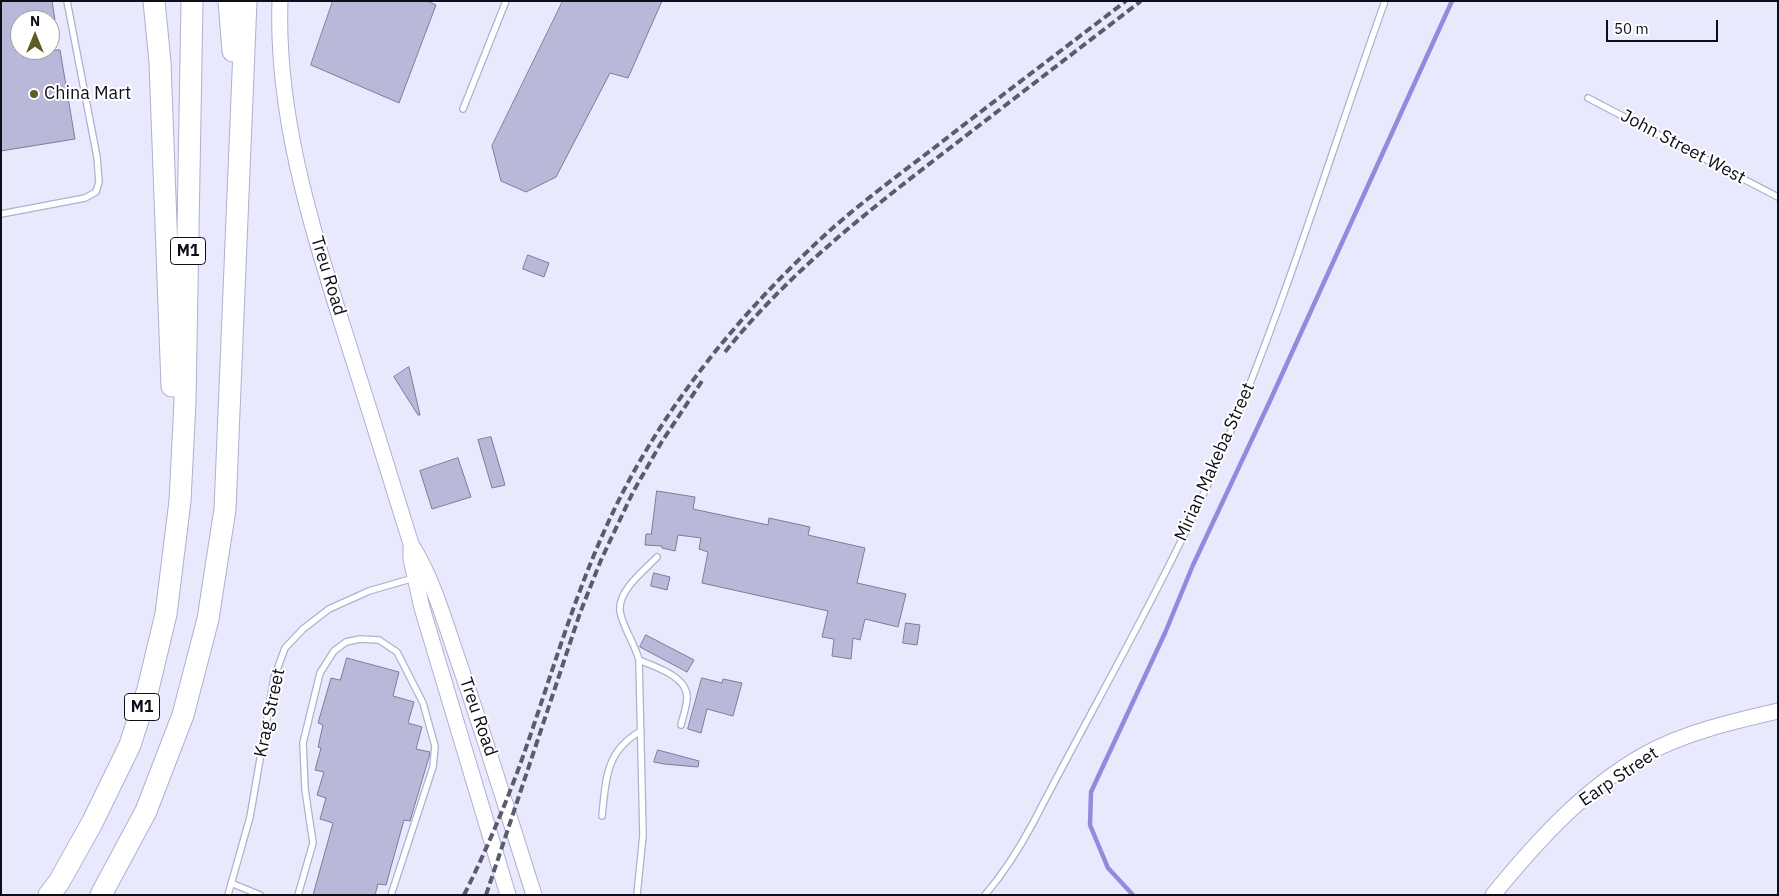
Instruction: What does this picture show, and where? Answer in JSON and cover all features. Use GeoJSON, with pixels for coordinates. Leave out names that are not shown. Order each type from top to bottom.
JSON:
{"type":"FeatureCollection","features":[{"type":"Feature","properties":{"kind":"highway"},"geometry":{"type":"LineString","coordinates":[[154,1],[160,62],[175,465],[180,501]]}},
{"type":"Feature","properties":{"kind":"highway","name":"M1"},"geometry":{"type":"LineString","coordinates":[[49,895],[59,882],[92,824],[130,744],[145,698],[166,614],[180,501],[185,400],[192,1]]}},
{"type":"Feature","properties":{"kind":"highway"},"geometry":{"type":"LineString","coordinates":[[229,1],[234,63],[242,97]]}},
{"type":"Feature","properties":{"kind":"highway","name":"M1"},"geometry":{"type":"LineString","coordinates":[[101,895],[146,811],[183,715],[208,619],[225,509],[246,1]]}},
{"type":"Feature","properties":{"kind":"street","name":"Treu Road"},"geometry":{"type":"LineString","coordinates":[[280,1],[284,95],[309,214],[411,544],[411,559],[421,576],[496,771],[534,895]]}},
{"type":"Feature","properties":{"kind":"street","name":"Treu Road"},"geometry":{"type":"LineString","coordinates":[[421,576],[422,608],[508,895]]}},
{"type":"Feature","properties":{"kind":"street","name":"Earp Street"},"geometry":{"type":"LineString","coordinates":[[1493,895],[1527,854],[1566,814],[1607,780],[1644,755],[1686,736],[1745,718],[1778,711]]}},
{"type":"Feature","properties":{"kind":"lane"},"geometry":{"type":"LineString","coordinates":[[1,214],[85,198],[96,192],[99,182],[97,157],[67,1]]}},
{"type":"Feature","properties":{"kind":"lane"},"geometry":{"type":"LineString","coordinates":[[463,109],[506,1]]}},
{"type":"Feature","properties":{"kind":"lane","name":"Mirian Makeba Street"},"geometry":{"type":"LineString","coordinates":[[985,895],[1015,855],[1033,823],[1171,561],[1204,494],[1229,436],[1287,285],[1385,1]]}},
{"type":"Feature","properties":{"kind":"lane","name":"John Street West"},"geometry":{"type":"LineString","coordinates":[[1588,98],[1778,197]]}},
{"type":"Feature","properties":{"kind":"lane"},"geometry":{"type":"LineString","coordinates":[[637,895],[643,835],[639,660],[620,612],[621,602],[629,586],[657,557]]}},
{"type":"Feature","properties":{"kind":"lane","name":"Krag Street"},"geometry":{"type":"LineString","coordinates":[[228,895],[250,818],[274,678],[285,648],[303,629],[329,609],[369,591],[421,576]]}},
{"type":"Feature","properties":{"kind":"lane"},"geometry":{"type":"LineString","coordinates":[[298,895],[313,843],[305,789],[303,743],[320,673],[334,651],[346,642],[360,639],[379,640],[397,652],[422,703],[435,746],[433,766],[391,895]]}},
{"type":"Feature","properties":{"kind":"lane"},"geometry":{"type":"LineString","coordinates":[[639,660],[679,679],[685,686],[687,697],[681,725]]}},
{"type":"Feature","properties":{"kind":"lane"},"geometry":{"type":"LineString","coordinates":[[602,816],[607,774],[611,760],[627,740],[641,731]]}},
{"type":"Feature","properties":{"kind":"lane"},"geometry":{"type":"LineString","coordinates":[[231,883],[260,895]]}},
{"type":"Feature","properties":{"kind":"building","name":"China Mart"},"geometry":{"type":"Polygon","coordinates":[[[1,1],[52,1],[53,10],[10,10],[10,60],[60,60],[60,50],[75,139],[1,151],[1,1]]]}},
{"type":"Feature","properties":{"kind":"building"},"geometry":{"type":"Polygon","coordinates":[[[333,1],[427,1],[436,5],[399,103],[311,65],[333,1]]]}},
{"type":"Feature","properties":{"kind":"building"},"geometry":{"type":"Polygon","coordinates":[[[563,1],[662,1],[628,78],[610,73],[556,177],[526,192],[501,181],[492,146],[563,1]]]}},
{"type":"Feature","properties":{"kind":"building"},"geometry":{"type":"Polygon","coordinates":[[[528,255],[549,263],[544,277],[523,269],[528,255]]]}},
{"type":"Feature","properties":{"kind":"building"},"geometry":{"type":"Polygon","coordinates":[[[409,367],[420,415],[418,415],[394,377],[409,367]]]}},
{"type":"Feature","properties":{"kind":"building"},"geometry":{"type":"Polygon","coordinates":[[[491,437],[505,485],[492,488],[478,440],[491,437]]]}},
{"type":"Feature","properties":{"kind":"building"},"geometry":{"type":"Polygon","coordinates":[[[458,458],[471,497],[432,509],[420,471],[458,458]]]}},
{"type":"Feature","properties":{"kind":"building"},"geometry":{"type":"Polygon","coordinates":[[[657,491],[695,497],[693,509],[768,525],[769,518],[810,527],[808,535],[865,548],[857,583],[906,594],[898,627],[865,619],[860,640],[853,638],[851,659],[832,656],[834,639],[822,637],[828,611],[702,583],[708,552],[699,549],[701,538],[678,535],[675,551],[662,548],[662,546],[645,545],[646,534],[651,534],[657,491]]]}},
{"type":"Feature","properties":{"kind":"building"},"geometry":{"type":"Polygon","coordinates":[[[654,573],[670,577],[667,590],[651,586],[654,573]]]}},
{"type":"Feature","properties":{"kind":"building"},"geometry":{"type":"Polygon","coordinates":[[[906,623],[920,625],[917,645],[903,643],[906,623]]]}},
{"type":"Feature","properties":{"kind":"building"},"geometry":{"type":"Polygon","coordinates":[[[646,635],[694,660],[687,672],[640,647],[646,635]]]}},
{"type":"Feature","properties":{"kind":"building"},"geometry":{"type":"Polygon","coordinates":[[[347,658],[399,672],[393,696],[414,702],[408,723],[422,727],[416,749],[430,752],[410,821],[404,820],[386,885],[378,884],[375,895],[313,895],[333,823],[320,819],[326,798],[317,795],[324,772],[315,770],[321,748],[318,747],[323,725],[318,723],[331,678],[340,680],[347,658]]]}},
{"type":"Feature","properties":{"kind":"building"},"geometry":{"type":"Polygon","coordinates":[[[702,678],[722,683],[723,679],[742,683],[733,716],[707,709],[701,733],[688,729],[702,678]]]}},
{"type":"Feature","properties":{"kind":"building"},"geometry":{"type":"Polygon","coordinates":[[[658,750],[699,761],[698,767],[654,762],[658,750]]]}},
{"type":"Feature","properties":{"kind":"waterway"},"geometry":{"type":"LineString","coordinates":[[1133,895],[1108,868],[1090,825],[1091,792],[1452,1]]}},
{"type":"Feature","properties":{"kind":"railway"},"geometry":{"type":"LineString","coordinates":[[464,895],[511,789],[570,617],[607,525],[647,449],[695,378],[779,279],[840,222],[886,184],[1126,1]]}},
{"type":"Feature","properties":{"kind":"railway"},"geometry":{"type":"LineString","coordinates":[[725,352],[775,296],[858,221],[916,174],[1141,1]]}},
{"type":"Feature","properties":{"kind":"railway"},"geometry":{"type":"LineString","coordinates":[[486,895],[580,613],[601,560],[633,492],[661,443],[702,381]]}},
{"type":"Feature","properties":{"kind":"place","name":"China Mart"},"geometry":{"type":"Point","coordinates":[34,94]}}]}
